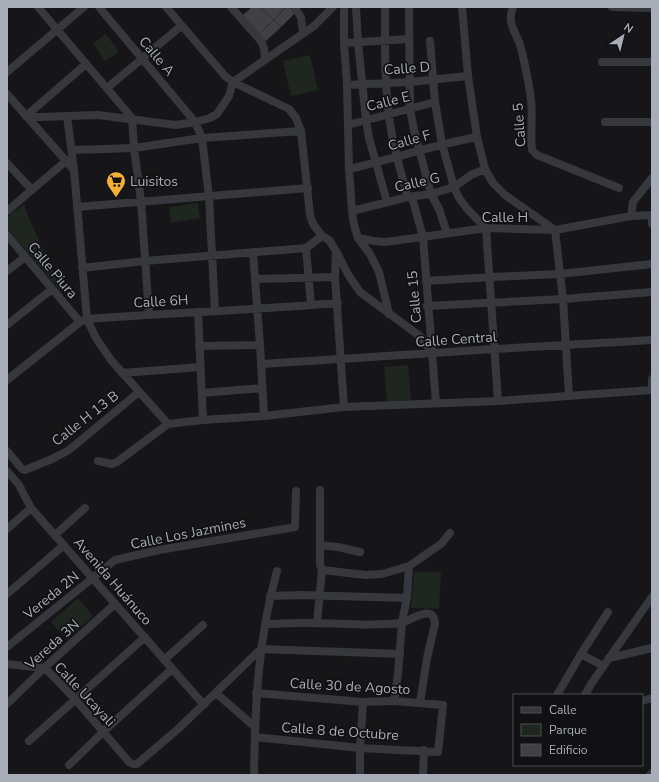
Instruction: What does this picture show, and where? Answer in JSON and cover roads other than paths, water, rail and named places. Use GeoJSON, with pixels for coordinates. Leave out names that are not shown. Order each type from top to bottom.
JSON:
{"type":"FeatureCollection","features":[{"type":"Feature","properties":{"kind":"street"},"geometry":{"type":"LineString","coordinates":[[38,7],[132,118],[134,148],[141,201],[150,315]]}},
{"type":"Feature","properties":{"kind":"street"},"geometry":{"type":"LineString","coordinates":[[7,72],[84,7]]}},
{"type":"Feature","properties":{"kind":"street","name":"Calle A"},"geometry":{"type":"LineString","coordinates":[[99,7],[194,122],[202,138],[209,197],[215,311]]}},
{"type":"Feature","properties":{"kind":"street"},"geometry":{"type":"LineString","coordinates":[[166,7],[219,70],[232,82],[289,109],[296,118],[301,131],[310,216],[313,224],[322,236],[329,240],[348,276],[360,292],[421,337],[432,353]]}},
{"type":"Feature","properties":{"kind":"street"},"geometry":{"type":"LineString","coordinates":[[231,7],[264,48],[265,60]]}},
{"type":"Feature","properties":{"kind":"street"},"geometry":{"type":"LineString","coordinates":[[294,7],[301,17],[303,33]]}},
{"type":"Feature","properties":{"kind":"street"},"geometry":{"type":"LineString","coordinates":[[26,116],[41,117],[98,115],[176,124],[210,118],[217,114],[229,96],[232,82],[314,26],[333,7]]}},
{"type":"Feature","properties":{"kind":"street"},"geometry":{"type":"LineString","coordinates":[[344,7],[349,169],[354,225],[358,238],[370,254],[379,272],[389,314]]}},
{"type":"Feature","properties":{"kind":"street"},"geometry":{"type":"LineString","coordinates":[[356,7],[366,120],[369,138],[387,202]]}},
{"type":"Feature","properties":{"kind":"street","name":"Calle 15"},"geometry":{"type":"LineString","coordinates":[[385,7],[388,114],[397,157],[423,237],[436,404]]}},
{"type":"Feature","properties":{"kind":"street"},"geometry":{"type":"LineString","coordinates":[[408,7],[410,108],[419,151],[431,194],[439,209],[447,233]]}},
{"type":"Feature","properties":{"kind":"street"},"geometry":{"type":"LineString","coordinates":[[462,7],[468,76],[477,136],[485,169],[493,184],[505,195],[556,230],[563,299],[568,396]]}},
{"type":"Feature","properties":{"kind":"street","name":"Calle 5"},"geometry":{"type":"LineString","coordinates":[[513,7],[510,15],[512,26],[520,45],[525,64],[531,101],[532,150],[537,155],[619,188]]}},
{"type":"Feature","properties":{"kind":"street"},"geometry":{"type":"LineString","coordinates":[[612,7],[652,8]]}},
{"type":"Feature","properties":{"kind":"street"},"geometry":{"type":"LineString","coordinates":[[107,88],[181,26]]}},
{"type":"Feature","properties":{"kind":"street"},"geometry":{"type":"LineString","coordinates":[[344,43],[409,39]]}},
{"type":"Feature","properties":{"kind":"street"},"geometry":{"type":"LineString","coordinates":[[430,41],[435,102],[442,144],[454,187],[464,205],[486,228],[491,277],[498,401]]}},
{"type":"Feature","properties":{"kind":"street"},"geometry":{"type":"LineString","coordinates":[[602,62],[652,62]]}},
{"type":"Feature","properties":{"kind":"street"},"geometry":{"type":"LineString","coordinates":[[26,116],[86,64]]}},
{"type":"Feature","properties":{"kind":"street","name":"Calle D"},"geometry":{"type":"LineString","coordinates":[[347,85],[410,82],[468,76]]}},
{"type":"Feature","properties":{"kind":"street"},"geometry":{"type":"LineString","coordinates":[[7,94],[74,170]]}},
{"type":"Feature","properties":{"kind":"street","name":"Calle E"},"geometry":{"type":"LineString","coordinates":[[348,125],[435,102]]}},
{"type":"Feature","properties":{"kind":"street"},"geometry":{"type":"LineString","coordinates":[[67,116],[74,170],[82,268],[83,321],[110,360],[168,424]]}},
{"type":"Feature","properties":{"kind":"street"},"geometry":{"type":"LineString","coordinates":[[605,122],[652,122]]}},
{"type":"Feature","properties":{"kind":"street"},"geometry":{"type":"LineString","coordinates":[[72,150],[134,148],[202,138],[301,131]]}},
{"type":"Feature","properties":{"kind":"street","name":"Calle F"},"geometry":{"type":"LineString","coordinates":[[349,169],[477,136]]}},
{"type":"Feature","properties":{"kind":"street"},"geometry":{"type":"LineString","coordinates":[[7,211],[66,161]]}},
{"type":"Feature","properties":{"kind":"street"},"geometry":{"type":"LineString","coordinates":[[7,163],[32,190]]}},
{"type":"Feature","properties":{"kind":"street","name":"Calle G"},"geometry":{"type":"LineString","coordinates":[[352,211],[410,197],[431,194],[454,187],[471,175],[485,169]]}},
{"type":"Feature","properties":{"kind":"street"},"geometry":{"type":"LineString","coordinates":[[631,216],[633,202],[652,178]]}},
{"type":"Feature","properties":{"kind":"street"},"geometry":{"type":"LineString","coordinates":[[77,207],[308,188]]}},
{"type":"Feature","properties":{"kind":"street"},"geometry":{"type":"LineString","coordinates":[[652,215],[652,224]]}},
{"type":"Feature","properties":{"kind":"street","name":"Calle H"},"geometry":{"type":"LineString","coordinates":[[358,238],[386,242],[486,228],[556,230],[631,216],[652,215]]}},
{"type":"Feature","properties":{"kind":"street","name":"Calle Piura"},"geometry":{"type":"LineString","coordinates":[[7,235],[52,289],[83,321]]}},
{"type":"Feature","properties":{"kind":"street"},"geometry":{"type":"LineString","coordinates":[[82,268],[211,255],[306,248],[322,236]]}},
{"type":"Feature","properties":{"kind":"street"},"geometry":{"type":"LineString","coordinates":[[306,248],[310,277],[311,305]]}},
{"type":"Feature","properties":{"kind":"street"},"geometry":{"type":"LineString","coordinates":[[336,251],[336,277],[344,407]]}},
{"type":"Feature","properties":{"kind":"street"},"geometry":{"type":"LineString","coordinates":[[253,252],[262,364],[264,416]]}},
{"type":"Feature","properties":{"kind":"street"},"geometry":{"type":"LineString","coordinates":[[7,271],[25,257]]}},
{"type":"Feature","properties":{"kind":"street"},"geometry":{"type":"LineString","coordinates":[[426,281],[560,274],[652,264]]}},
{"type":"Feature","properties":{"kind":"street"},"geometry":{"type":"LineString","coordinates":[[255,279],[336,277]]}},
{"type":"Feature","properties":{"kind":"street"},"geometry":{"type":"LineString","coordinates":[[7,325],[52,289]]}},
{"type":"Feature","properties":{"kind":"street"},"geometry":{"type":"LineString","coordinates":[[428,306],[563,299],[652,292]]}},
{"type":"Feature","properties":{"kind":"street","name":"Calle 6H"},"geometry":{"type":"LineString","coordinates":[[83,321],[150,315],[258,310],[338,303]]}},
{"type":"Feature","properties":{"kind":"street"},"geometry":{"type":"LineString","coordinates":[[198,312],[203,420]]}},
{"type":"Feature","properties":{"kind":"street"},"geometry":{"type":"LineString","coordinates":[[7,380],[83,321]]}},
{"type":"Feature","properties":{"kind":"street","name":"Calle Central"},"geometry":{"type":"LineString","coordinates":[[262,364],[341,360],[495,348],[652,340]]}},
{"type":"Feature","properties":{"kind":"street"},"geometry":{"type":"LineString","coordinates":[[199,346],[260,345]]}},
{"type":"Feature","properties":{"kind":"street"},"geometry":{"type":"LineString","coordinates":[[122,373],[200,366]]}},
{"type":"Feature","properties":{"kind":"street"},"geometry":{"type":"LineString","coordinates":[[98,461],[112,464],[117,462],[168,424],[264,416],[344,407],[498,401],[652,390],[652,379]]}},
{"type":"Feature","properties":{"kind":"street"},"geometry":{"type":"LineString","coordinates":[[202,393],[262,388]]}},
{"type":"Feature","properties":{"kind":"street","name":"Calle H 13 B"},"geometry":{"type":"LineString","coordinates":[[7,451],[22,469],[25,470],[52,459],[69,450],[139,392]]}},
{"type":"Feature","properties":{"kind":"street","name":"Avenida Huánuco"},"geometry":{"type":"LineString","coordinates":[[7,471],[19,485],[31,508],[204,705]]}},
{"type":"Feature","properties":{"kind":"street"},"geometry":{"type":"LineString","coordinates":[[316,623],[322,570],[320,564],[320,490]]}},
{"type":"Feature","properties":{"kind":"street","name":"Calle Los Jazmines"},"geometry":{"type":"LineString","coordinates":[[92,578],[116,560],[159,550],[295,527],[296,491]]}},
{"type":"Feature","properties":{"kind":"street"},"geometry":{"type":"LineString","coordinates":[[7,529],[31,508]]}},
{"type":"Feature","properties":{"kind":"street"},"geometry":{"type":"LineString","coordinates":[[55,535],[85,508]]}},
{"type":"Feature","properties":{"kind":"street"},"geometry":{"type":"LineString","coordinates":[[322,570],[366,575],[382,574],[409,566],[441,544],[450,534]]}},
{"type":"Feature","properties":{"kind":"street"},"geometry":{"type":"LineString","coordinates":[[320,545],[338,546],[360,552]]}},
{"type":"Feature","properties":{"kind":"street"},"geometry":{"type":"LineString","coordinates":[[7,594],[64,546]]}},
{"type":"Feature","properties":{"kind":"street"},"geometry":{"type":"LineString","coordinates":[[394,701],[400,654],[402,622],[407,598],[409,566]]}},
{"type":"Feature","properties":{"kind":"street"},"geometry":{"type":"LineString","coordinates":[[254,775],[256,694],[260,650],[270,596],[277,571]]}},
{"type":"Feature","properties":{"kind":"street","name":"Vereda 2N"},"geometry":{"type":"LineString","coordinates":[[7,647],[92,578]]}},
{"type":"Feature","properties":{"kind":"street"},"geometry":{"type":"LineString","coordinates":[[270,596],[320,595],[407,598]]}},
{"type":"Feature","properties":{"kind":"street"},"geometry":{"type":"LineString","coordinates":[[586,694],[603,666],[652,597]]}},
{"type":"Feature","properties":{"kind":"street","name":"Vereda 3N"},"geometry":{"type":"LineString","coordinates":[[7,704],[44,668],[115,604]]}},
{"type":"Feature","properties":{"kind":"street"},"geometry":{"type":"LineString","coordinates":[[558,694],[608,612]]}},
{"type":"Feature","properties":{"kind":"street"},"geometry":{"type":"LineString","coordinates":[[265,624],[316,623],[341,625],[402,622],[417,616],[427,614],[432,615],[435,619],[435,624],[420,703]]}},
{"type":"Feature","properties":{"kind":"street"},"geometry":{"type":"LineString","coordinates":[[164,660],[203,625]]}},
{"type":"Feature","properties":{"kind":"street"},"geometry":{"type":"LineString","coordinates":[[29,741],[145,637]]}},
{"type":"Feature","properties":{"kind":"street"},"geometry":{"type":"LineString","coordinates":[[609,658],[652,648]]}},
{"type":"Feature","properties":{"kind":"street"},"geometry":{"type":"LineString","coordinates":[[204,705],[260,650],[400,654]]}},
{"type":"Feature","properties":{"kind":"street"},"geometry":{"type":"LineString","coordinates":[[581,654],[603,666]]}},
{"type":"Feature","properties":{"kind":"street","name":"Calle Ucayali"},"geometry":{"type":"LineString","coordinates":[[7,664],[44,668],[75,699],[129,762],[133,764],[137,764],[204,705]]}},
{"type":"Feature","properties":{"kind":"street"},"geometry":{"type":"LineString","coordinates":[[69,765],[172,669]]}},
{"type":"Feature","properties":{"kind":"street"},"geometry":{"type":"LineString","coordinates":[[216,693],[255,727]]}},
{"type":"Feature","properties":{"kind":"street","name":"Calle 30 de Agosto"},"geometry":{"type":"LineString","coordinates":[[256,694],[363,702],[394,701],[443,705]]}},
{"type":"Feature","properties":{"kind":"street"},"geometry":{"type":"LineString","coordinates":[[360,775],[363,702]]}},
{"type":"Feature","properties":{"kind":"street","name":"Calle 8 de Octubre"},"geometry":{"type":"LineString","coordinates":[[255,737],[360,748],[424,750],[438,752],[443,705]]}},
{"type":"Feature","properties":{"kind":"street"},"geometry":{"type":"LineString","coordinates":[[423,775],[424,750]]}},
{"type":"Feature","properties":{"kind":"place","name":"Luisitos"},"geometry":{"type":"Point","coordinates":[116,198]}}]}
